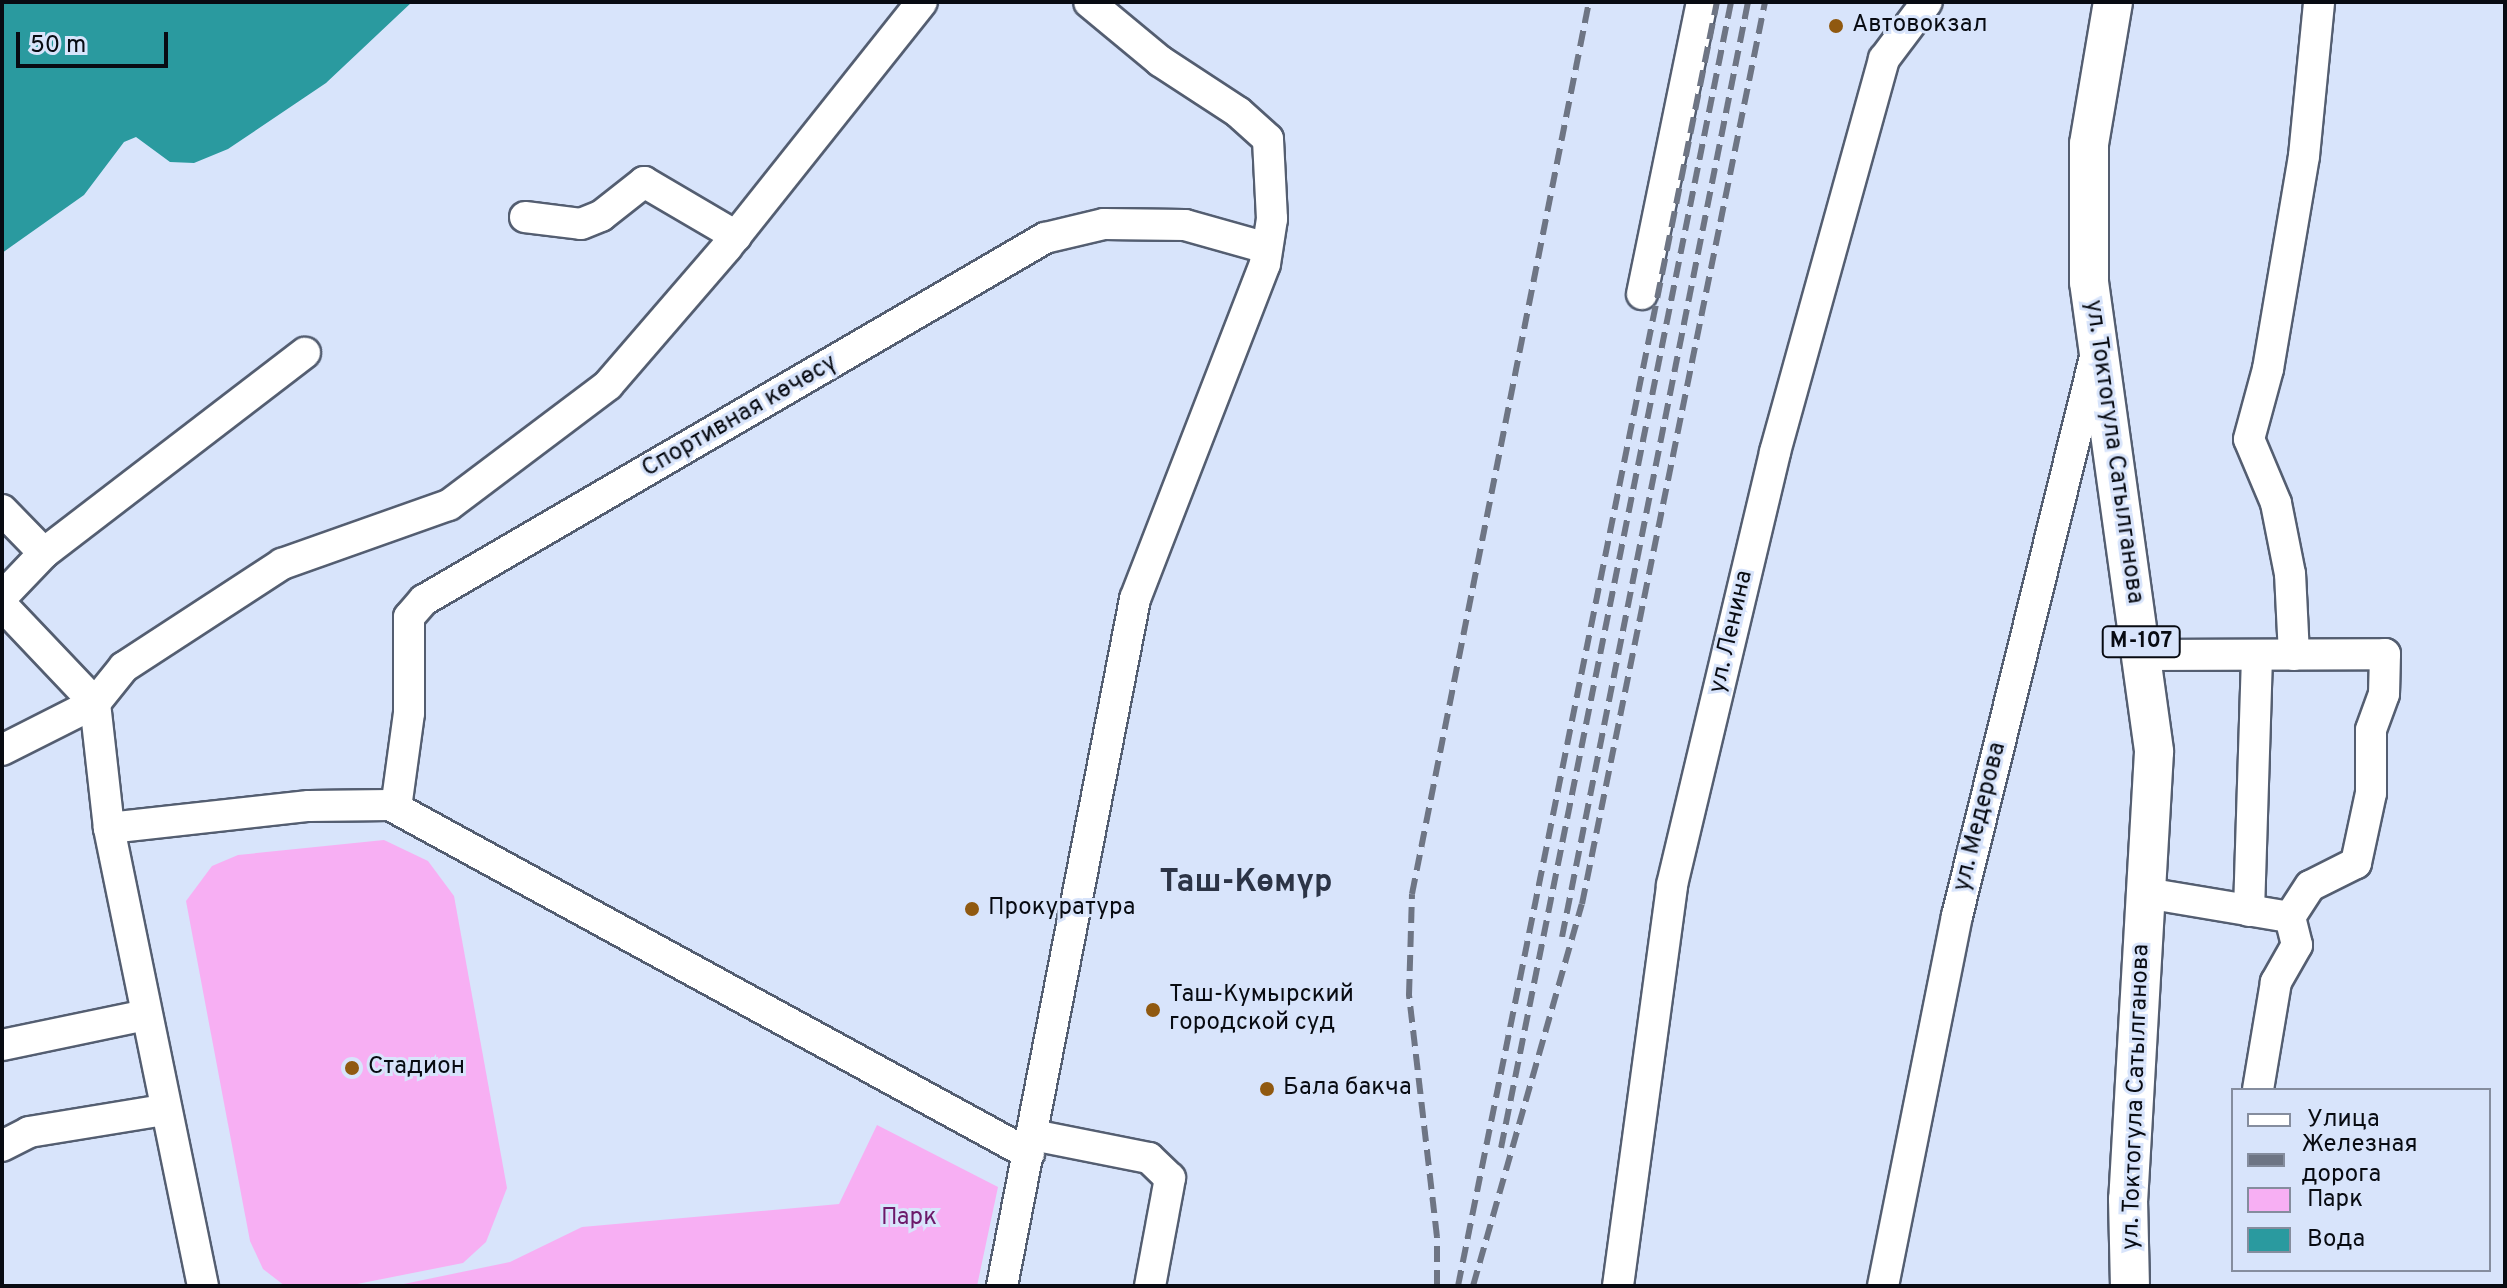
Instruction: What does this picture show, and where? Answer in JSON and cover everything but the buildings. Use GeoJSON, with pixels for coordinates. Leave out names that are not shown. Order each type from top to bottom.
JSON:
{"type":"FeatureCollection","features":[{"type":"Feature","properties":{"kind":"main road","name":"ул. Токтогула Сатылганова"},"geometry":{"type":"LineString","coordinates":[[2113,2],[2089,144],[2089,282],[2096,351],[2154,752],[2128,1199],[2130,1286]]}},
{"type":"Feature","properties":{"kind":"street"},"geometry":{"type":"LineString","coordinates":[[2,750],[95,703],[124,667],[282,564],[449,505],[608,385],[736,236],[922,2]]}},
{"type":"Feature","properties":{"kind":"street"},"geometry":{"type":"LineString","coordinates":[[1002,1286],[1135,599],[1267,248],[1272,219],[1268,139],[1238,112],[1160,61],[1089,2]]}},
{"type":"Feature","properties":{"kind":"street"},"geometry":{"type":"LineString","coordinates":[[1642,294],[1702,2]]}},
{"type":"Feature","properties":{"kind":"street","name":"ул. Ленина"},"geometry":{"type":"LineString","coordinates":[[1618,1286],[1672,885],[1771,467],[1884,59],[1927,2]]}},
{"type":"Feature","properties":{"kind":"street"},"geometry":{"type":"LineString","coordinates":[[2294,655],[2290,574],[2276,503],[2249,439],[2268,369],[2304,156],[2319,2]]}},
{"type":"Feature","properties":{"kind":"street"},"geometry":{"type":"LineString","coordinates":[[525,217],[581,224],[601,216],[644,182],[736,236]]}},
{"type":"Feature","properties":{"kind":"street","name":"Спортивная көчөсү"},"geometry":{"type":"LineString","coordinates":[[396,808],[409,713],[409,617],[424,600],[1045,238],[1104,224],[1185,225],[1267,248]]}},
{"type":"Feature","properties":{"kind":"street","name":"ул. Медерова"},"geometry":{"type":"LineString","coordinates":[[1883,1286],[1957,916],[2096,351]]}},
{"type":"Feature","properties":{"kind":"street"},"geometry":{"type":"LineString","coordinates":[[2,597],[44,553],[305,353]]}},
{"type":"Feature","properties":{"kind":"street"},"geometry":{"type":"LineString","coordinates":[[2,510],[44,553]]}},
{"type":"Feature","properties":{"kind":"street"},"geometry":{"type":"LineString","coordinates":[[2,605],[95,703],[109,828],[164,1110],[203,1286]]}},
{"type":"Feature","properties":{"kind":"street"},"geometry":{"type":"LineString","coordinates":[[2142,655],[2385,654],[2384,694],[2371,730],[2371,793],[2356,863],[2310,886],[2290,917],[2297,945],[2276,982],[2258,1088]]}},
{"type":"Feature","properties":{"kind":"street"},"geometry":{"type":"LineString","coordinates":[[2249,911],[2257,655]]}},
{"type":"Feature","properties":{"kind":"street"},"geometry":{"type":"LineString","coordinates":[[109,828],[309,806],[396,808],[1031,1144],[1149,1158],[1170,1178],[1150,1286]]}},
{"type":"Feature","properties":{"kind":"street"},"geometry":{"type":"LineString","coordinates":[[2146,893],[2290,917]]}},
{"type":"Feature","properties":{"kind":"street"},"geometry":{"type":"LineString","coordinates":[[2,1045],[145,1015]]}},
{"type":"Feature","properties":{"kind":"street"},"geometry":{"type":"LineString","coordinates":[[2,1146],[29,1132],[164,1110]]}},
{"type":"Feature","properties":{"kind":"green space","name":"Стадион"},"geometry":{"type":"Polygon","coordinates":[[[384,840],[428,861],[454,896],[507,1188],[486,1242],[463,1263],[347,1286],[285,1286],[263,1269],[250,1241],[186,901],[212,866],[238,855],[384,840]]]}},
{"type":"Feature","properties":{"kind":"green space","name":"Парк"},"geometry":{"type":"Polygon","coordinates":[[[877,1125],[998,1187],[977,1286],[394,1286],[510,1262],[582,1227],[839,1204],[877,1125]]]}},
{"type":"Feature","properties":{"kind":"water"},"geometry":{"type":"Polygon","coordinates":[[[2,2],[412,2],[326,83],[228,149],[194,163],[170,162],[136,137],[124,142],[84,195],[2,253],[2,2]]]}},
{"type":"Feature","properties":{"kind":"railway"},"geometry":{"type":"LineString","coordinates":[[1437,1286],[1437,1237],[1409,995],[1412,894],[1589,2]]}},
{"type":"Feature","properties":{"kind":"railway"},"geometry":{"type":"LineString","coordinates":[[1458,1286],[1717,2]]}},
{"type":"Feature","properties":{"kind":"railway"},"geometry":{"type":"LineString","coordinates":[[1501,1148],[1731,2]]}},
{"type":"Feature","properties":{"kind":"railway"},"geometry":{"type":"LineString","coordinates":[[1562,937],[1748,2]]}},
{"type":"Feature","properties":{"kind":"railway"},"geometry":{"type":"LineString","coordinates":[[1473,1286],[1582,904],[1765,2]]}},
{"type":"Feature","properties":{"kind":"place","name":"Автовокзал"},"geometry":{"type":"Point","coordinates":[1836,26]}},
{"type":"Feature","properties":{"kind":"place","name":"Прокуратура"},"geometry":{"type":"Point","coordinates":[972,909]}},
{"type":"Feature","properties":{"kind":"place","name":"Таш-Кумырский городской суд"},"geometry":{"type":"Point","coordinates":[1153,1010]}},
{"type":"Feature","properties":{"kind":"place","name":"Стадион"},"geometry":{"type":"Point","coordinates":[352,1068]}},
{"type":"Feature","properties":{"kind":"place","name":"Бала бакча"},"geometry":{"type":"Point","coordinates":[1267,1089]}},
{"type":"Feature","properties":{"kind":"district","name":"Таш-Көмүр"},"geometry":{"type":"Point","coordinates":[1246,883]}}]}
